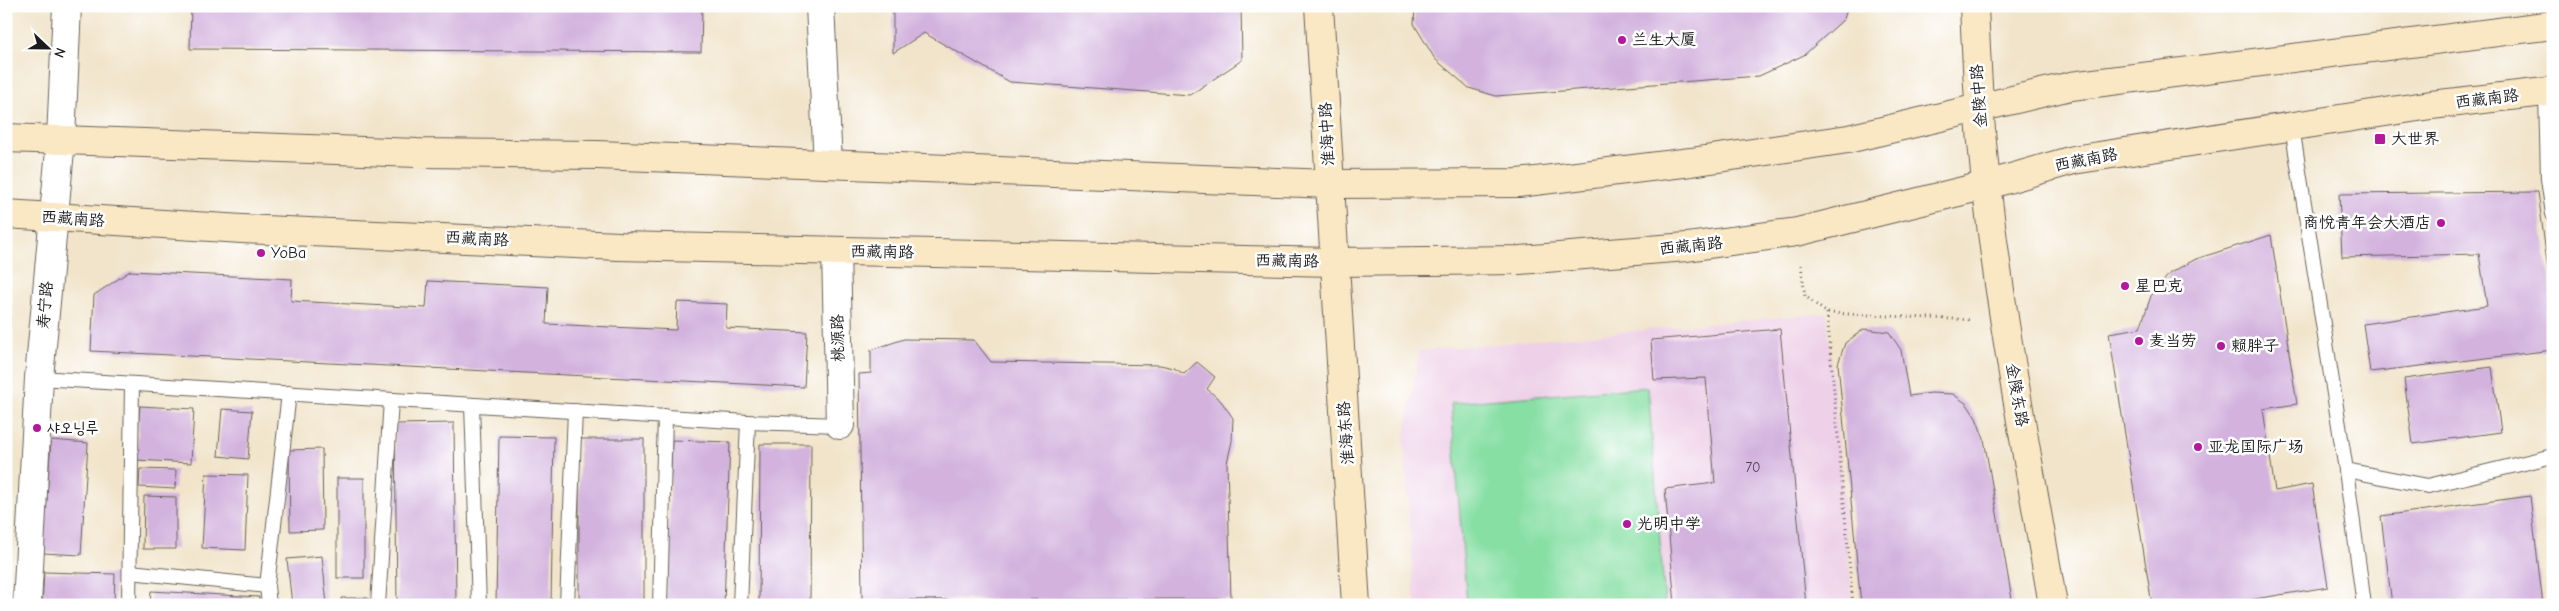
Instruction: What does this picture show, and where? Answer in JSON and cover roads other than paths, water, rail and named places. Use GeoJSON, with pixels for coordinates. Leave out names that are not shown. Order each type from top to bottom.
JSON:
{"type":"FeatureCollection","features":[{"type":"Feature","properties":{"kind":"main road","name":"淮海中路"},"geometry":{"type":"LineString","coordinates":[[1320,6],[1335,262]]}},
{"type":"Feature","properties":{"kind":"main road","name":"金陵中路"},"geometry":{"type":"LineString","coordinates":[[1974,6],[1987,185]]}},
{"type":"Feature","properties":{"kind":"main road"},"geometry":{"type":"LineString","coordinates":[[6,138],[417,153],[597,155],[1330,184],[1518,182],[1691,162],[1848,139],[2071,86],[2553,24]]}},
{"type":"Feature","properties":{"kind":"main road","name":"西藏南路"},"geometry":{"type":"LineString","coordinates":[[6,214],[53,218],[609,245],[1335,262],[1520,260],[1687,247],[1797,232],[1987,185],[2073,160],[2431,106],[2549,92]]}},
{"type":"Feature","properties":{"kind":"main road","name":"金陵东路"},"geometry":{"type":"LineString","coordinates":[[1987,185],[2005,321],[2053,605]]}},
{"type":"Feature","properties":{"kind":"main road","name":"淮海东路"},"geometry":{"type":"LineString","coordinates":[[1335,262],[1356,605]]}},
{"type":"Feature","properties":{"kind":"street","name":"寿宁路"},"geometry":{"type":"LineString","coordinates":[[27,605],[39,378],[61,140],[67,6]]}},
{"type":"Feature","properties":{"kind":"street"},"geometry":{"type":"LineString","coordinates":[[820,6],[828,164]]}},
{"type":"Feature","properties":{"kind":"street","name":"桃源路"},"geometry":{"type":"LineString","coordinates":[[836,251],[840,425]]}},
{"type":"Feature","properties":{"kind":"lane"},"geometry":{"type":"LineString","coordinates":[[2549,92],[2548,179],[2553,214]]}},
{"type":"Feature","properties":{"kind":"lane"},"geometry":{"type":"LineString","coordinates":[[2292,127],[2346,470],[2364,605]]}},
{"type":"Feature","properties":{"kind":"lane"},"geometry":{"type":"LineString","coordinates":[[39,378],[748,422],[840,425]]}},
{"type":"Feature","properties":{"kind":"lane"},"geometry":{"type":"LineString","coordinates":[[129,605],[132,384]]}},
{"type":"Feature","properties":{"kind":"lane"},"geometry":{"type":"LineString","coordinates":[[269,605],[267,586],[288,394]]}},
{"type":"Feature","properties":{"kind":"lane"},"geometry":{"type":"LineString","coordinates":[[378,605],[391,400]]}},
{"type":"Feature","properties":{"kind":"lane"},"geometry":{"type":"LineString","coordinates":[[472,405],[479,605]]}},
{"type":"Feature","properties":{"kind":"lane"},"geometry":{"type":"LineString","coordinates":[[567,605],[574,411]]}},
{"type":"Feature","properties":{"kind":"lane"},"geometry":{"type":"LineString","coordinates":[[660,605],[665,416]]}},
{"type":"Feature","properties":{"kind":"lane"},"geometry":{"type":"LineString","coordinates":[[740,605],[748,422]]}},
{"type":"Feature","properties":{"kind":"lane"},"geometry":{"type":"LineString","coordinates":[[2346,470],[2428,486],[2553,456]]}},
{"type":"Feature","properties":{"kind":"lane"},"geometry":{"type":"LineString","coordinates":[[130,572],[267,586]]}},
{"type":"Feature","properties":{"kind":"place","name":"兰生大厦"},"geometry":{"type":"Point","coordinates":[1622,40]}},
{"type":"Feature","properties":{"kind":"place","name":"大世界"},"geometry":{"type":"Point","coordinates":[2380,139]}},
{"type":"Feature","properties":{"kind":"place","name":"商悦青年会大酒店"},"geometry":{"type":"Point","coordinates":[2441,223]}},
{"type":"Feature","properties":{"kind":"place","name":"YoBa"},"geometry":{"type":"Point","coordinates":[261,253]}},
{"type":"Feature","properties":{"kind":"place","name":"星巴克"},"geometry":{"type":"Point","coordinates":[2125,286]}},
{"type":"Feature","properties":{"kind":"place","name":"麦当劳"},"geometry":{"type":"Point","coordinates":[2139,341]}},
{"type":"Feature","properties":{"kind":"place","name":"赖胖子"},"geometry":{"type":"Point","coordinates":[2221,346]}},
{"type":"Feature","properties":{"kind":"place","name":"샤오닝루"},"geometry":{"type":"Point","coordinates":[37,428]}},
{"type":"Feature","properties":{"kind":"place","name":"亚龙国际广场"},"geometry":{"type":"Point","coordinates":[2198,447]}},
{"type":"Feature","properties":{"kind":"place","name":"光明中学"},"geometry":{"type":"Point","coordinates":[1627,524]}}]}
